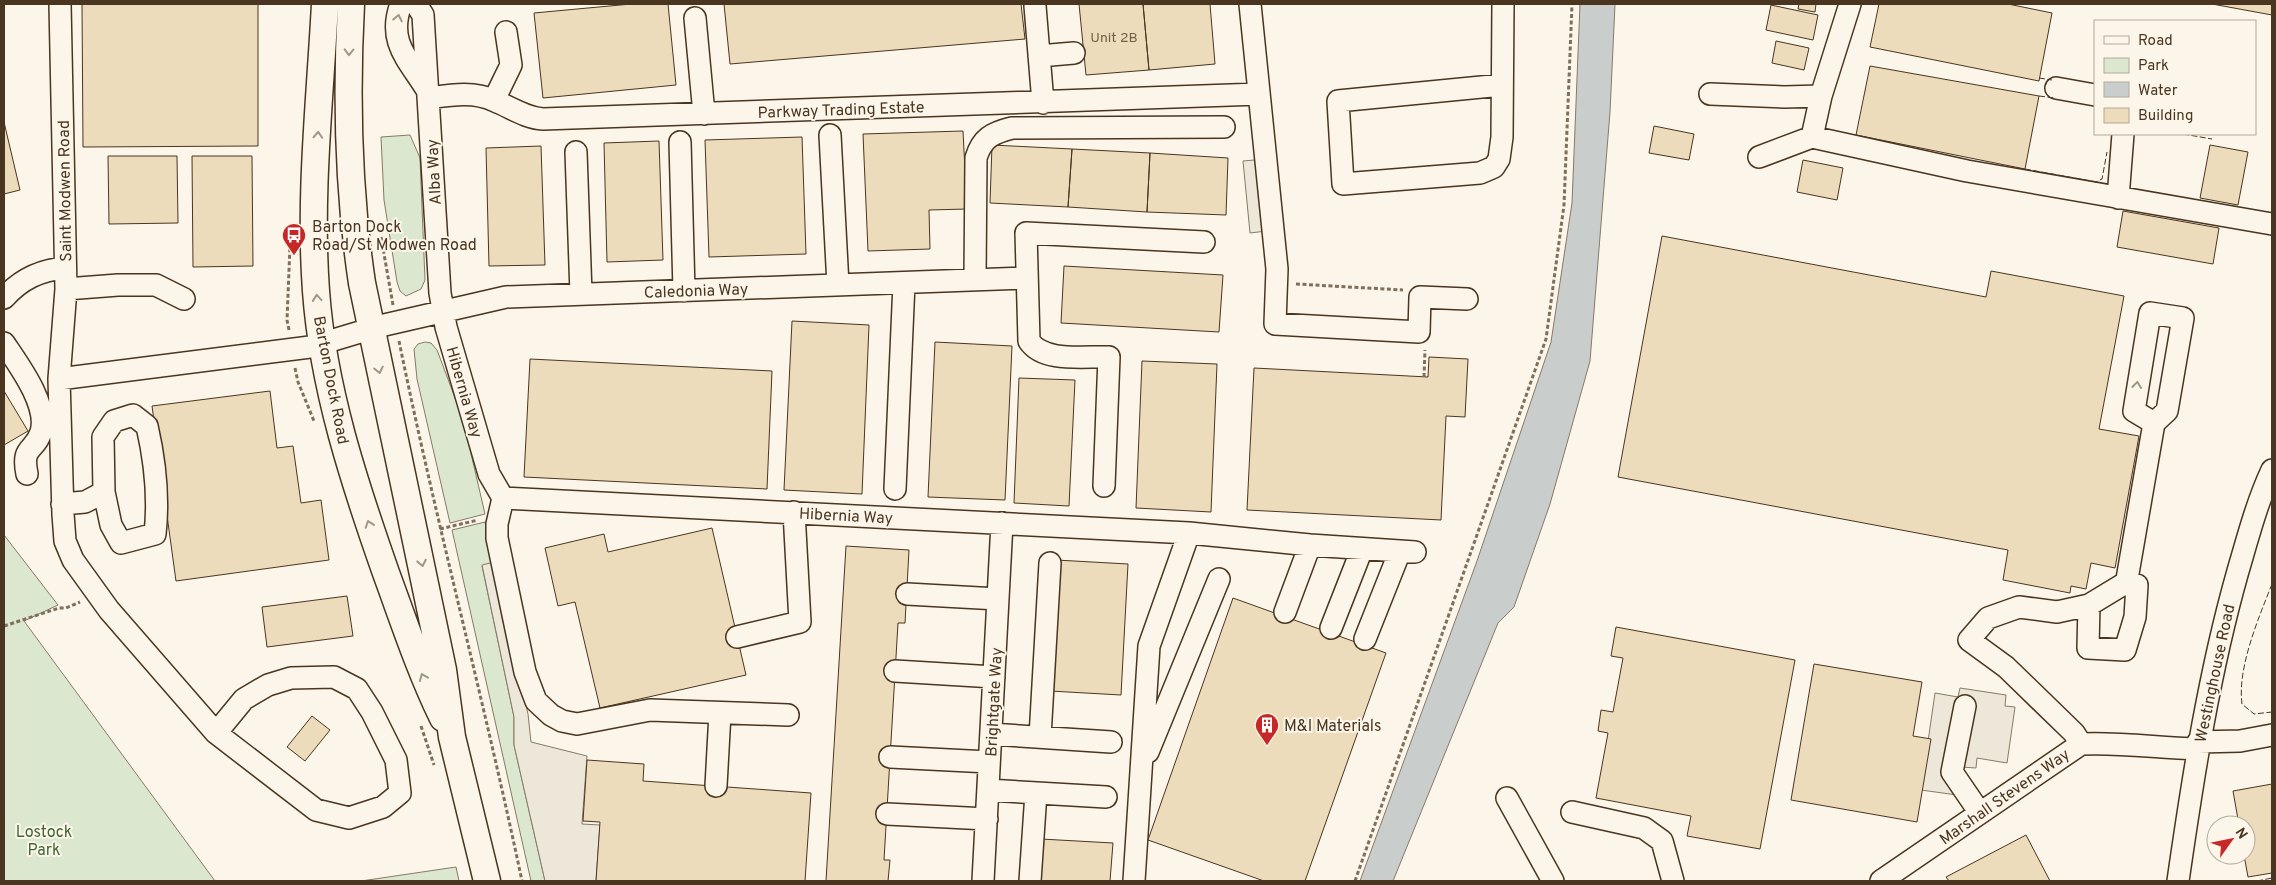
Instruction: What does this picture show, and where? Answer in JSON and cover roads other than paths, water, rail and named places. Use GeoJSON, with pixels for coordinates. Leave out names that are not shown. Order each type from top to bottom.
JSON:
{"type":"FeatureCollection","features":[{"type":"Feature","properties":{"kind":"main road","name":"Barton Dock Road"},"geometry":{"type":"LineString","coordinates":[[325,4],[314,249],[321,344],[347,457],[365,514],[423,678],[452,736]]}},
{"type":"Feature","properties":{"kind":"main road","name":"Barton Dock Road"},"geometry":{"type":"LineString","coordinates":[[351,4],[348,124],[355,238],[371,329],[443,670],[452,736],[487,881]]}},
{"type":"Feature","properties":{"kind":"street","name":"Saint Modwen Road"},"geometry":{"type":"LineString","coordinates":[[60,4],[66,289],[59,379],[62,504],[65,541],[73,560],[109,610],[216,733],[316,810],[349,818],[383,807],[400,793],[396,760],[372,712],[357,689],[334,676],[291,678],[268,685],[244,699],[216,733]]}},
{"type":"Feature","properties":{"kind":"street"},"geometry":{"type":"LineString","coordinates":[[401,4],[396,20],[397,42],[428,95]]}},
{"type":"Feature","properties":{"kind":"street","name":"Alba Way"},"geometry":{"type":"LineString","coordinates":[[416,4],[423,15],[438,277],[443,311]]}},
{"type":"Feature","properties":{"kind":"street"},"geometry":{"type":"LineString","coordinates":[[1250,4],[1277,270],[1275,324],[1419,332],[1420,297],[1467,299]]}},
{"type":"Feature","properties":{"kind":"street"},"geometry":{"type":"LineString","coordinates":[[1502,85],[1338,101],[1343,184],[1480,173],[1494,168],[1499,159],[1502,137],[1503,4]]}},
{"type":"Feature","properties":{"kind":"street"},"geometry":{"type":"LineString","coordinates":[[1812,137],[1821,96],[1850,4]]}},
{"type":"Feature","properties":{"kind":"street"},"geometry":{"type":"LineString","coordinates":[[1035,6],[1043,103]]}},
{"type":"Feature","properties":{"kind":"street"},"geometry":{"type":"LineString","coordinates":[[695,18],[704,114]]}},
{"type":"Feature","properties":{"kind":"street"},"geometry":{"type":"LineString","coordinates":[[494,100],[511,65],[506,32]]}},
{"type":"Feature","properties":{"kind":"street"},"geometry":{"type":"LineString","coordinates":[[1039,56],[1074,52]]}},
{"type":"Feature","properties":{"kind":"street"},"geometry":{"type":"LineString","coordinates":[[2056,88],[2094,96]]}},
{"type":"Feature","properties":{"kind":"street","name":"Parkway Trading Estate"},"geometry":{"type":"LineString","coordinates":[[428,95],[467,94],[494,100],[525,116],[543,120],[1259,94]]}},
{"type":"Feature","properties":{"kind":"street"},"geometry":{"type":"LineString","coordinates":[[1710,94],[1784,97],[1821,96]]}},
{"type":"Feature","properties":{"kind":"street"},"geometry":{"type":"LineString","coordinates":[[975,280],[976,158],[980,146],[987,137],[998,131],[1012,128],[1224,127]]}},
{"type":"Feature","properties":{"kind":"street"},"geometry":{"type":"LineString","coordinates":[[830,135],[838,285]]}},
{"type":"Feature","properties":{"kind":"street"},"geometry":{"type":"LineString","coordinates":[[2118,198],[2123,135]]}},
{"type":"Feature","properties":{"kind":"street"},"geometry":{"type":"LineString","coordinates":[[1760,157],[1812,137],[1967,170],[2272,224]]}},
{"type":"Feature","properties":{"kind":"street"},"geometry":{"type":"LineString","coordinates":[[680,142],[684,291]]}},
{"type":"Feature","properties":{"kind":"street"},"geometry":{"type":"LineString","coordinates":[[576,152],[581,294]]}},
{"type":"Feature","properties":{"kind":"street"},"geometry":{"type":"LineString","coordinates":[[1104,486],[1109,357],[1040,352],[1028,341],[1026,234],[1204,242]]}},
{"type":"Feature","properties":{"kind":"street"},"geometry":{"type":"LineString","coordinates":[[5,294],[25,279],[46,270],[65,268]]}},
{"type":"Feature","properties":{"kind":"street","name":"Caledonia Way"},"geometry":{"type":"LineString","coordinates":[[371,329],[500,298],[1026,278]]}},
{"type":"Feature","properties":{"kind":"street"},"geometry":{"type":"LineString","coordinates":[[895,489],[904,283]]}},
{"type":"Feature","properties":{"kind":"street"},"geometry":{"type":"LineString","coordinates":[[66,289],[118,285],[156,285],[184,299]]}},
{"type":"Feature","properties":{"kind":"street","name":"Hibernia Way"},"geometry":{"type":"LineString","coordinates":[[443,311],[446,328],[489,474],[502,498],[1190,533],[1310,546],[1408,552],[1365,639]]}},
{"type":"Feature","properties":{"kind":"street"},"geometry":{"type":"LineString","coordinates":[[2126,585],[2154,423],[2167,412],[2183,318],[2150,313],[2134,411],[2154,423]]}},
{"type":"Feature","properties":{"kind":"street"},"geometry":{"type":"LineString","coordinates":[[59,379],[310,347],[371,329]]}},
{"type":"Feature","properties":{"kind":"street"},"geometry":{"type":"LineString","coordinates":[[4,343],[35,393],[40,409],[41,432],[26,454],[24,461],[27,474]]}},
{"type":"Feature","properties":{"kind":"street"},"geometry":{"type":"LineString","coordinates":[[133,415],[147,426],[153,451],[158,510],[155,534],[121,543],[111,525],[104,492],[103,437],[114,421],[133,415]]}},
{"type":"Feature","properties":{"kind":"street","name":"Westinghouse Road"},"geometry":{"type":"LineString","coordinates":[[2178,881],[2198,746],[2227,609],[2251,525],[2272,470]]}},
{"type":"Feature","properties":{"kind":"street"},"geometry":{"type":"LineString","coordinates":[[62,504],[85,502],[104,492]]}},
{"type":"Feature","properties":{"kind":"street"},"geometry":{"type":"LineString","coordinates":[[502,498],[497,524],[500,556],[525,672],[536,701],[550,715],[562,721],[577,724],[650,710],[788,715]]}},
{"type":"Feature","properties":{"kind":"street"},"geometry":{"type":"LineString","coordinates":[[737,638],[800,622],[794,512]]}},
{"type":"Feature","properties":{"kind":"street","name":"Brightgate Way"},"geometry":{"type":"LineString","coordinates":[[983,881],[1002,523]]}},
{"type":"Feature","properties":{"kind":"street"},"geometry":{"type":"LineString","coordinates":[[1134,881],[1149,646],[1190,533]]}},
{"type":"Feature","properties":{"kind":"street"},"geometry":{"type":"LineString","coordinates":[[1285,612],[1310,546]]}},
{"type":"Feature","properties":{"kind":"street"},"geometry":{"type":"LineString","coordinates":[[1331,628],[1362,549]]}},
{"type":"Feature","properties":{"kind":"street"},"geometry":{"type":"LineString","coordinates":[[1040,738],[1050,563]]}},
{"type":"Feature","properties":{"kind":"street"},"geometry":{"type":"LineString","coordinates":[[1141,768],[1219,579]]}},
{"type":"Feature","properties":{"kind":"street"},"geometry":{"type":"LineString","coordinates":[[2080,744],[2074,733],[2006,667],[1969,640],[1988,618],[2019,607],[2057,612],[2089,605],[2122,585],[2138,585],[2135,618],[2125,650],[2088,648],[2089,605]]}},
{"type":"Feature","properties":{"kind":"street"},"geometry":{"type":"LineString","coordinates":[[906,594],[998,599]]}},
{"type":"Feature","properties":{"kind":"street"},"geometry":{"type":"LineString","coordinates":[[895,671],[994,677]]}},
{"type":"Feature","properties":{"kind":"street"},"geometry":{"type":"LineString","coordinates":[[1965,706],[1952,772],[1980,813]]}},
{"type":"Feature","properties":{"kind":"street"},"geometry":{"type":"LineString","coordinates":[[716,786],[720,712]]}},
{"type":"Feature","properties":{"kind":"street"},"geometry":{"type":"LineString","coordinates":[[991,734],[1111,742]]}},
{"type":"Feature","properties":{"kind":"street","name":"Marshall Stevens Way"},"geometry":{"type":"LineString","coordinates":[[1881,881],[2080,744],[2118,743],[2146,748],[2198,746],[2272,736]]}},
{"type":"Feature","properties":{"kind":"street"},"geometry":{"type":"LineString","coordinates":[[890,757],[990,762]]}},
{"type":"Feature","properties":{"kind":"street"},"geometry":{"type":"LineString","coordinates":[[988,790],[1106,797]]}},
{"type":"Feature","properties":{"kind":"street"},"geometry":{"type":"LineString","coordinates":[[1030,881],[1036,793]]}},
{"type":"Feature","properties":{"kind":"street"},"geometry":{"type":"LineString","coordinates":[[1507,798],[1552,881]]}},
{"type":"Feature","properties":{"kind":"street"},"geometry":{"type":"LineString","coordinates":[[1572,812],[1644,828],[1662,841],[1674,881]]}},
{"type":"Feature","properties":{"kind":"street"},"geometry":{"type":"LineString","coordinates":[[887,814],[987,819]]}},
{"type":"Feature","properties":{"kind":"water"},"geometry":{"type":"Polygon","coordinates":[[[1580,4],[1615,4],[1610,112],[1590,361],[1550,504],[1514,607],[1498,623],[1393,881],[1360,881],[1477,561],[1551,342],[1572,203],[1580,4]]]}},
{"type":"Feature","properties":{"kind":"place","name":"Barton Dock Road/St Modwen Road"},"geometry":{"type":"Point","coordinates":[294,256]}},
{"type":"Feature","properties":{"kind":"place","name":"M&I Materials"},"geometry":{"type":"Point","coordinates":[1267,746]}},
{"type":"Feature","properties":{"kind":"park label","name":"Lostock Park"},"geometry":{"type":"Point","coordinates":[44,840]}}]}
